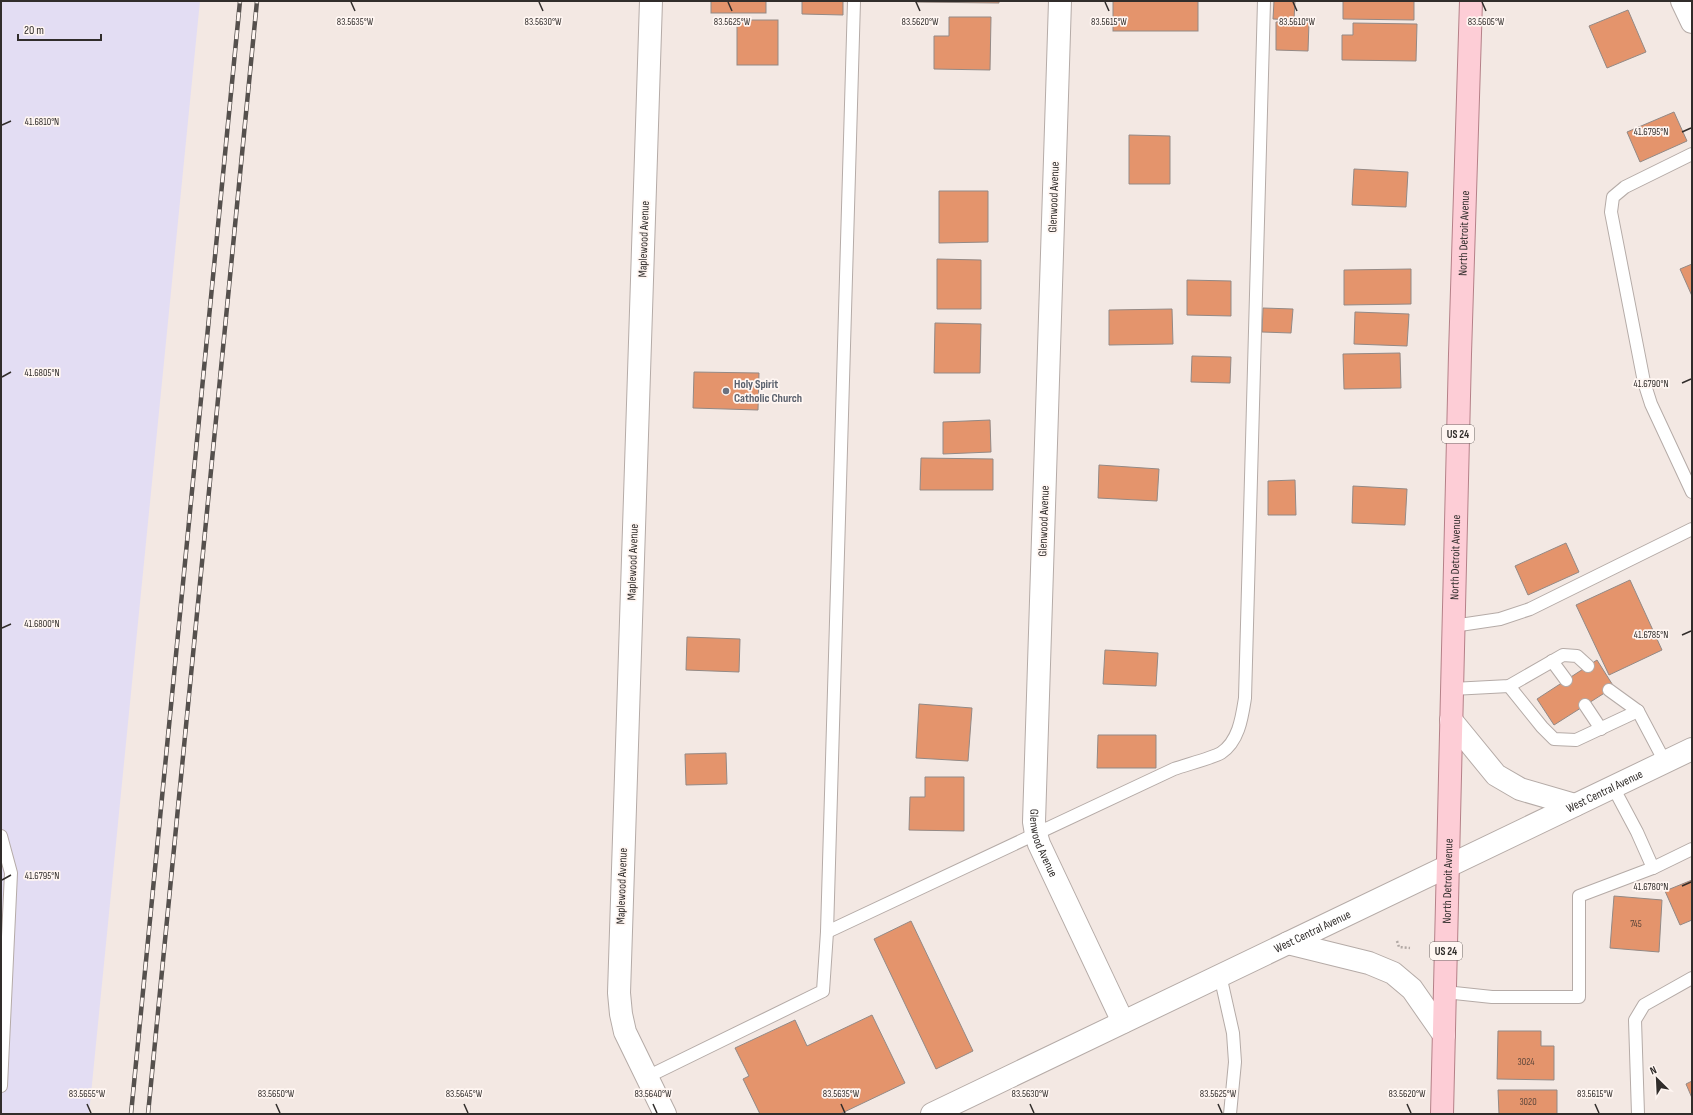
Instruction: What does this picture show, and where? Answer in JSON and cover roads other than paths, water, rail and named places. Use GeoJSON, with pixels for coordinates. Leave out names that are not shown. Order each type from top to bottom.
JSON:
{"type":"FeatureCollection","features":[{"type":"Feature","properties":{"kind":"main road","name":"North Detroit Avenue"},"geometry":{"type":"LineString","coordinates":[[1442,1114],[1453,626],[1471,1]]}},
{"type":"Feature","properties":{"kind":"street","name":"Maplewood Avenue"},"geometry":{"type":"LineString","coordinates":[[651,1],[619,993],[620,1014],[625,1032],[665,1114]]}},
{"type":"Feature","properties":{"kind":"street","name":"Glenwood Avenue"},"geometry":{"type":"LineString","coordinates":[[1060,1],[1034,814],[1036,834],[1039,844],[1123,1022]]}},
{"type":"Feature","properties":{"kind":"street"},"geometry":{"type":"LineString","coordinates":[[1682,1],[1692,22]]}},
{"type":"Feature","properties":{"kind":"street"},"geometry":{"type":"LineString","coordinates":[[1451,720],[1496,775],[1520,789],[1575,805]]}},
{"type":"Feature","properties":{"kind":"street","name":"West Central Avenue"},"geometry":{"type":"LineString","coordinates":[[932,1114],[1692,749]]}},
{"type":"Feature","properties":{"kind":"street"},"geometry":{"type":"LineString","coordinates":[[1288,943],[1369,964],[1393,973],[1412,989],[1444,1035]]}},
{"type":"Feature","properties":{"kind":"lane"},"geometry":{"type":"LineString","coordinates":[[647,1077],[823,991],[827,932],[854,1]]}},
{"type":"Feature","properties":{"kind":"lane"},"geometry":{"type":"LineString","coordinates":[[827,932],[1174,769],[1221,753],[1234,739],[1242,721],[1246,698],[1264,1]]}},
{"type":"Feature","properties":{"kind":"lane"},"geometry":{"type":"LineString","coordinates":[[1692,154],[1625,187],[1613,197],[1611,212],[1644,382],[1651,404],[1692,492]]}},
{"type":"Feature","properties":{"kind":"lane"},"geometry":{"type":"LineString","coordinates":[[1453,626],[1500,619],[1530,609],[1692,529]]}},
{"type":"Feature","properties":{"kind":"lane"},"geometry":{"type":"LineString","coordinates":[[1452,689],[1509,686],[1563,655],[1577,656],[1588,666]]}},
{"type":"Feature","properties":{"kind":"lane"},"geometry":{"type":"LineString","coordinates":[[1552,660],[1566,680]]}},
{"type":"Feature","properties":{"kind":"lane"},"geometry":{"type":"LineString","coordinates":[[1509,686],[1542,727],[1554,739],[1576,740],[1638,711]]}},
{"type":"Feature","properties":{"kind":"lane"},"geometry":{"type":"LineString","coordinates":[[1609,690],[1638,711],[1665,762]]}},
{"type":"Feature","properties":{"kind":"lane"},"geometry":{"type":"LineString","coordinates":[[1585,705],[1601,729]]}},
{"type":"Feature","properties":{"kind":"lane"},"geometry":{"type":"LineString","coordinates":[[1613,787],[1637,832],[1653,868]]}},
{"type":"Feature","properties":{"kind":"lane"},"geometry":{"type":"LineString","coordinates":[[1,836],[11,874],[1,1086]]}},
{"type":"Feature","properties":{"kind":"lane"},"geometry":{"type":"LineString","coordinates":[[1445,992],[1492,997],[1579,997],[1580,896],[1653,868],[1692,849]]}},
{"type":"Feature","properties":{"kind":"lane"},"geometry":{"type":"LineString","coordinates":[[1220,975],[1233,1033],[1235,1062],[1230,1114]]}},
{"type":"Feature","properties":{"kind":"lane"},"geometry":{"type":"LineString","coordinates":[[1638,1114],[1635,1020],[1644,1005],[1692,978]]}},
{"type":"Feature","properties":{"kind":"railway"},"geometry":{"type":"LineString","coordinates":[[131,1114],[240,1]]}},
{"type":"Feature","properties":{"kind":"railway"},"geometry":{"type":"LineString","coordinates":[[148,1114],[257,1]]}},
{"type":"Feature","properties":{"kind":"place","name":"Holy Spirit Catholic Church"},"geometry":{"type":"Point","coordinates":[726,391]}}]}
